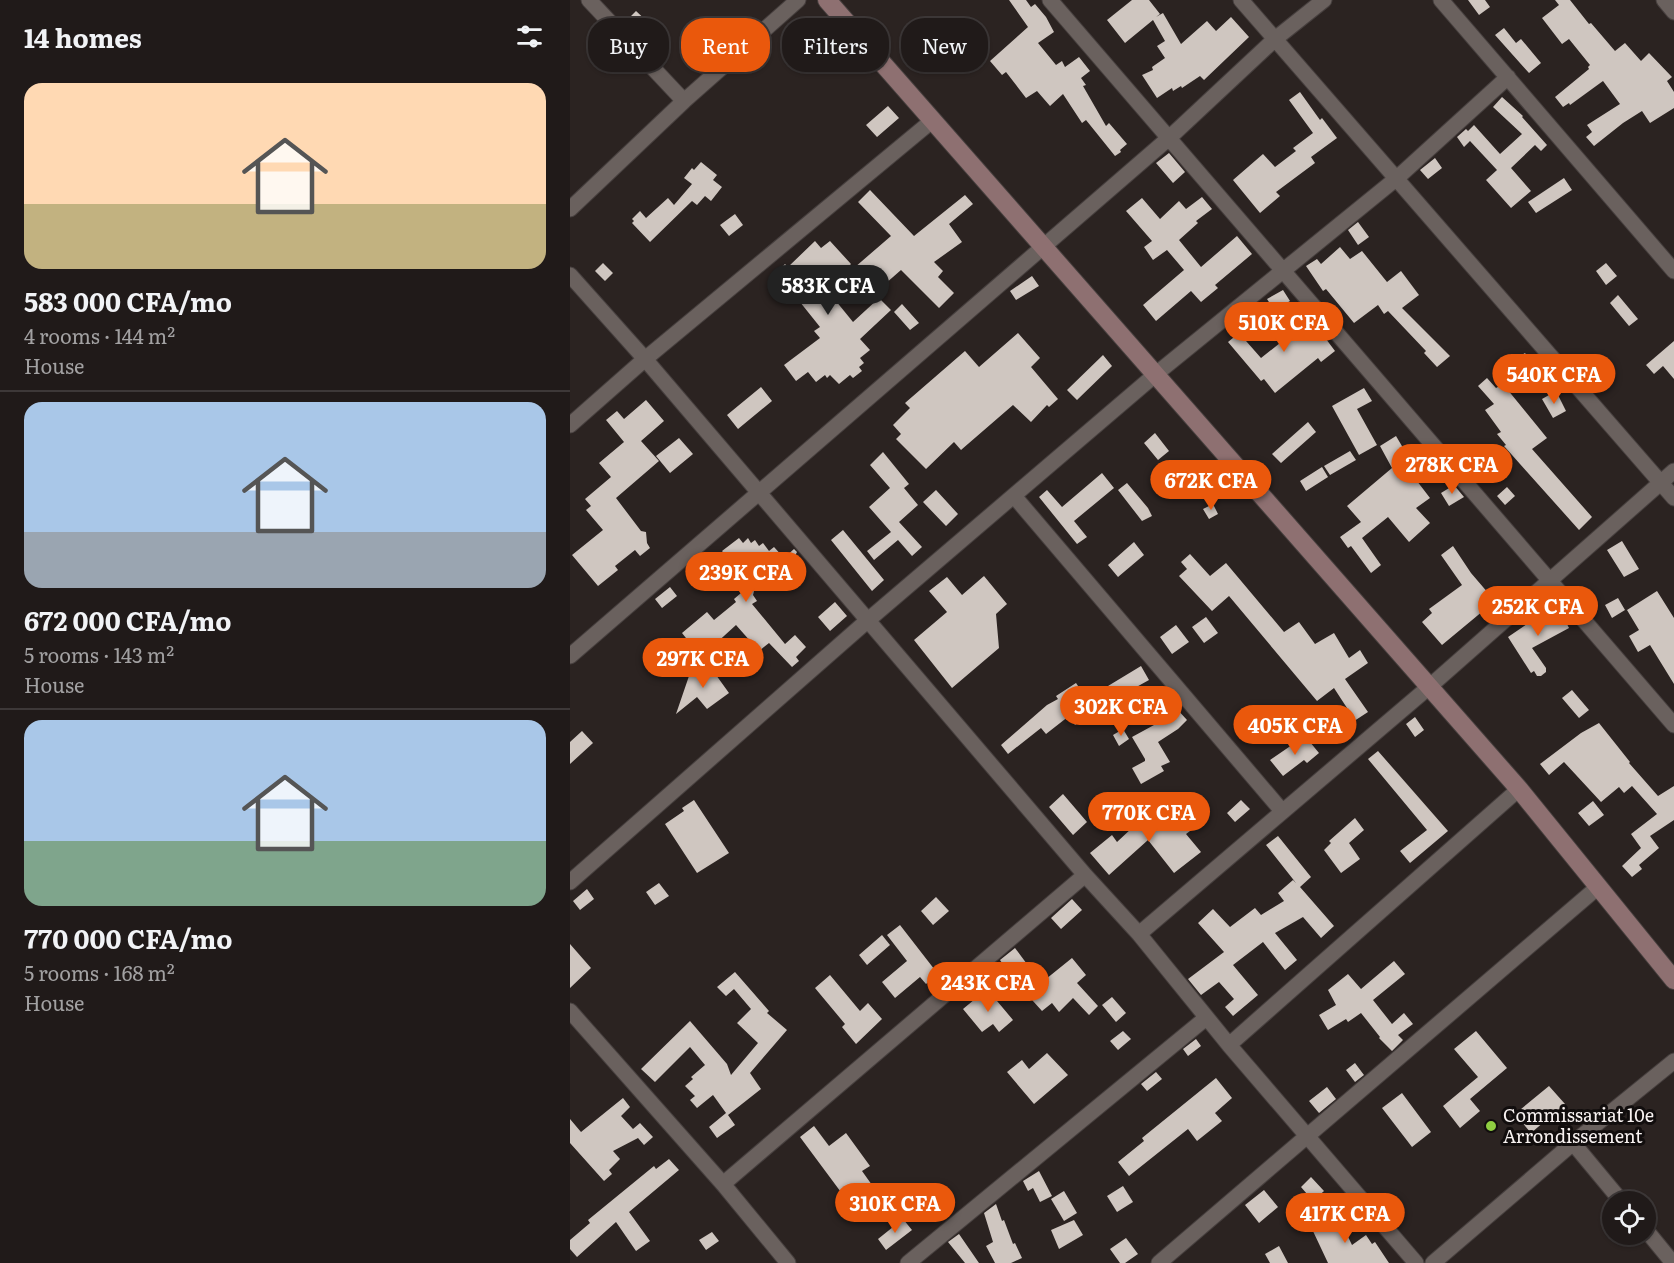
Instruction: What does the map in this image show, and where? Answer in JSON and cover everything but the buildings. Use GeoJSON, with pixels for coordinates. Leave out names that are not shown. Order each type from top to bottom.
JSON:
{"type":"FeatureCollection","features":[{"type":"Feature","properties":{"kind":"street"},"geometry":{"type":"LineString","coordinates":[[589,0],[684,101]]}},
{"type":"Feature","properties":{"kind":"street"},"geometry":{"type":"LineString","coordinates":[[570,208],[684,101],[798,0]]}},
{"type":"Feature","properties":{"kind":"street"},"geometry":{"type":"LineString","coordinates":[[827,0],[1519,789],[1674,980]]}},
{"type":"Feature","properties":{"kind":"street"},"geometry":{"type":"LineString","coordinates":[[1050,0],[1674,725]]}},
{"type":"Feature","properties":{"kind":"street"},"geometry":{"type":"LineString","coordinates":[[1241,0],[1674,498]]}},
{"type":"Feature","properties":{"kind":"street"},"geometry":{"type":"LineString","coordinates":[[570,656],[1169,138],[1275,39],[1324,0]]}},
{"type":"Feature","properties":{"kind":"street"},"geometry":{"type":"LineString","coordinates":[[1441,0],[1674,271]]}},
{"type":"Feature","properties":{"kind":"street"},"geometry":{"type":"LineString","coordinates":[[1664,0],[1674,12]]}},
{"type":"Feature","properties":{"kind":"street"},"geometry":{"type":"LineString","coordinates":[[570,882],[867,621],[1156,374],[1397,178],[1508,77]]}},
{"type":"Feature","properties":{"kind":"street"},"geometry":{"type":"LineString","coordinates":[[570,425],[933,120]]}},
{"type":"Feature","properties":{"kind":"street"},"geometry":{"type":"LineString","coordinates":[[570,275],[1085,875],[1139,934],[1229,1045],[1416,1263]]}},
{"type":"Feature","properties":{"kind":"street"},"geometry":{"type":"LineString","coordinates":[[1139,934],[1429,687],[1674,471]]}},
{"type":"Feature","properties":{"kind":"street"},"geometry":{"type":"LineString","coordinates":[[1014,496],[1282,810]]}},
{"type":"Feature","properties":{"kind":"street"},"geometry":{"type":"LineString","coordinates":[[1229,1045],[1519,789]]}},
{"type":"Feature","properties":{"kind":"street"},"geometry":{"type":"LineString","coordinates":[[723,1184],[1085,875]]}},
{"type":"Feature","properties":{"kind":"street"},"geometry":{"type":"LineString","coordinates":[[1159,1263],[1598,887]]}},
{"type":"Feature","properties":{"kind":"street"},"geometry":{"type":"LineString","coordinates":[[570,1011],[723,1184],[788,1263]]}},
{"type":"Feature","properties":{"kind":"street"},"geometry":{"type":"LineString","coordinates":[[908,1263],[1206,1017]]}},
{"type":"Feature","properties":{"kind":"street"},"geometry":{"type":"LineString","coordinates":[[1433,1263],[1573,1143],[1674,1061]]}},
{"type":"Feature","properties":{"kind":"street"},"geometry":{"type":"LineString","coordinates":[[1573,1143],[1613,1191]]}},
{"type":"Feature","properties":{"kind":"street"},"geometry":{"type":"LineString","coordinates":[[1656,1242],[1673,1263]]}},
{"type":"Feature","properties":{"kind":"place","name":"Commissariat 10e Arrondissement"},"geometry":{"type":"Point","coordinates":[1491,1126]}}]}
